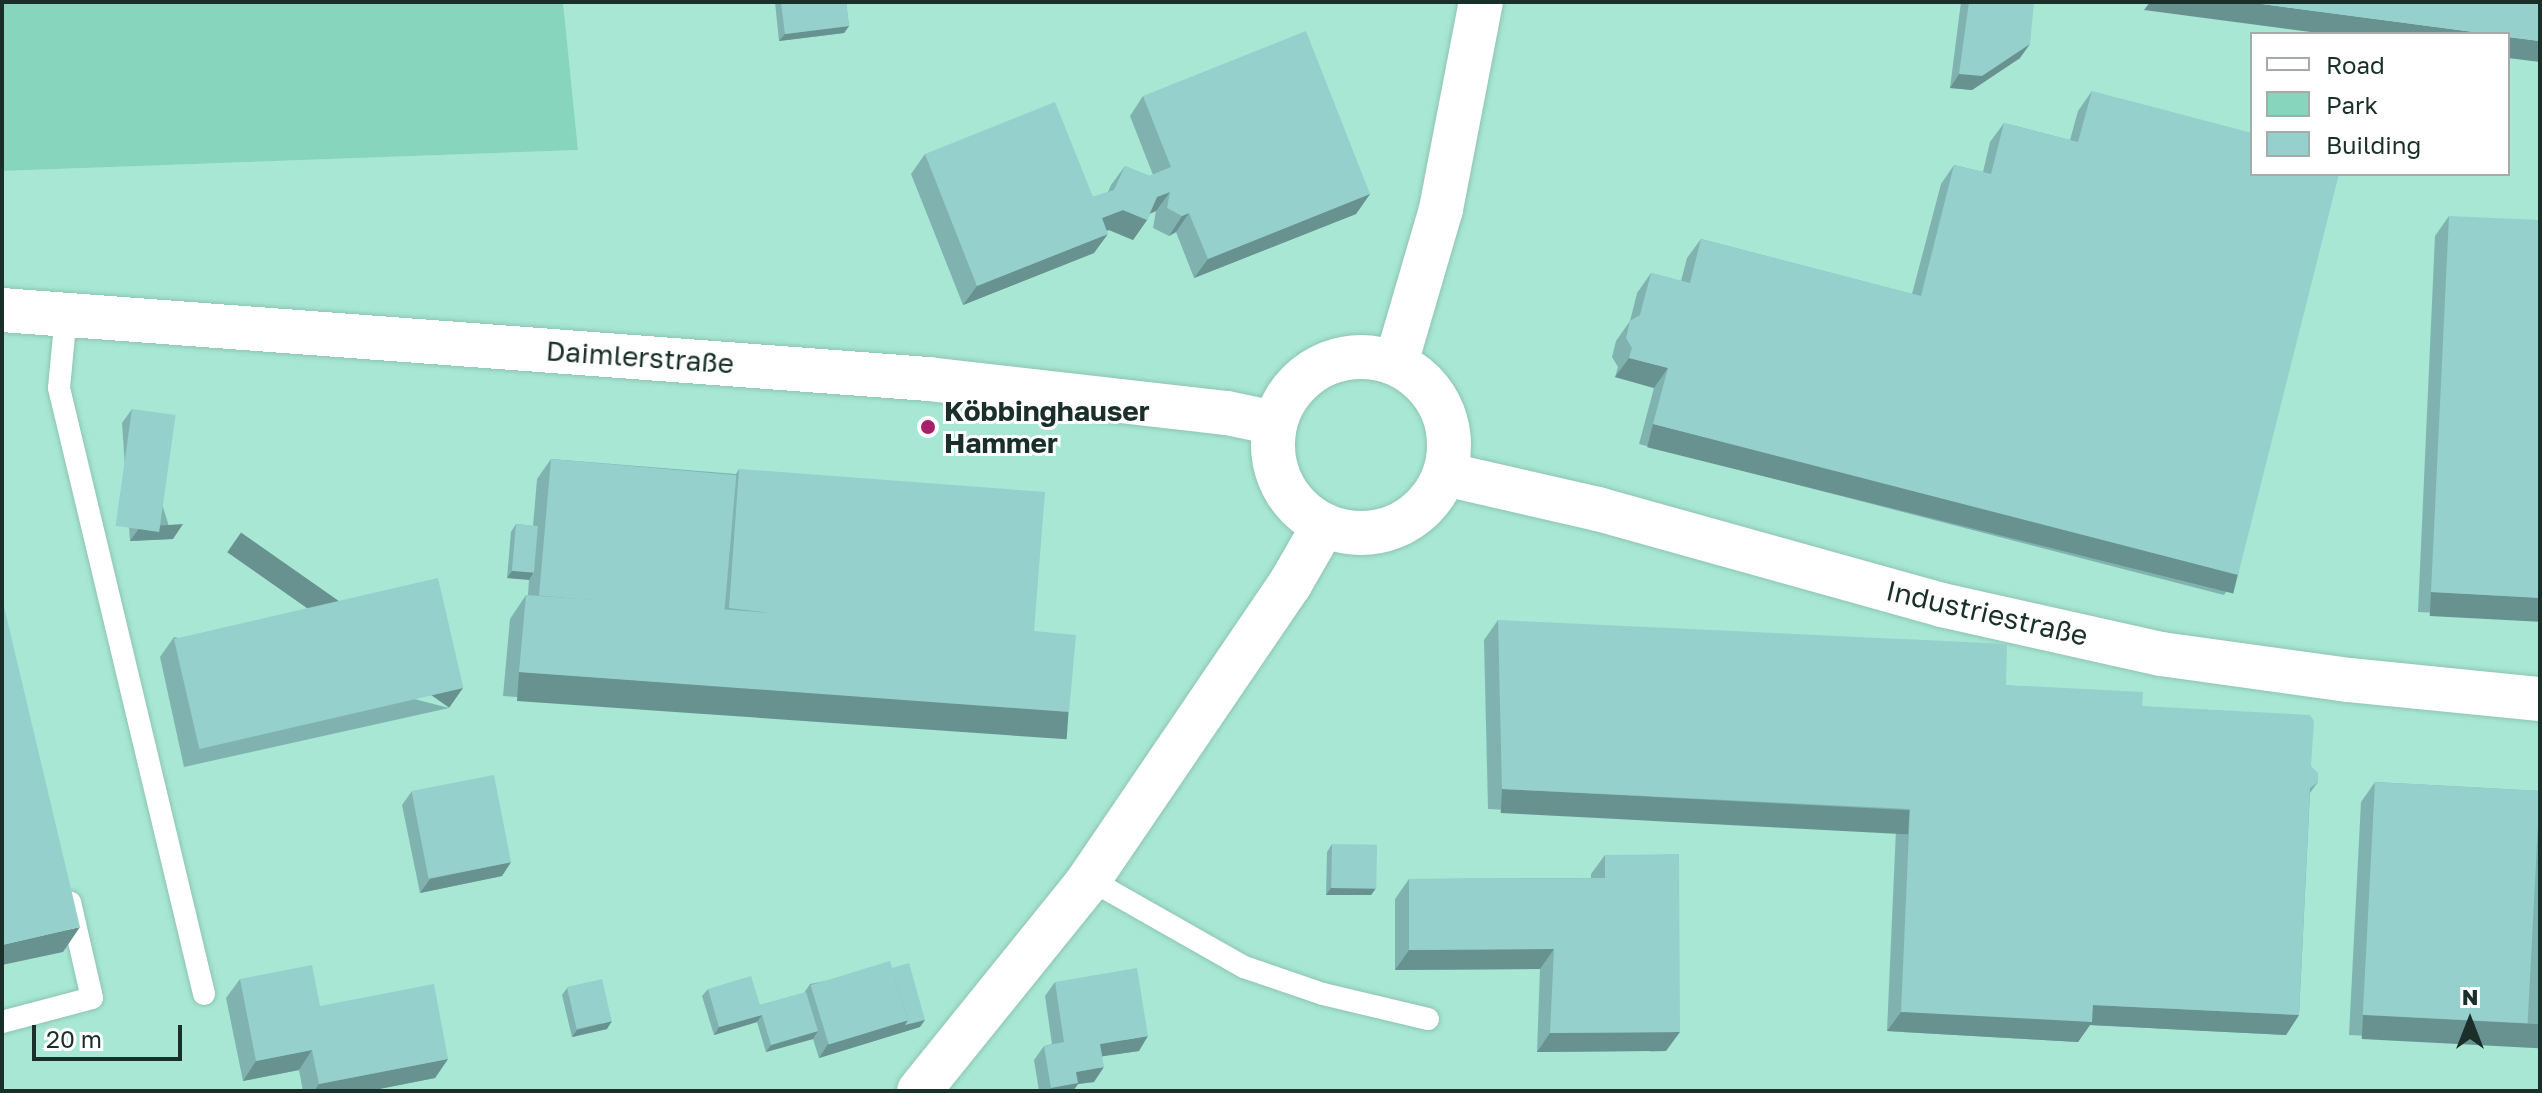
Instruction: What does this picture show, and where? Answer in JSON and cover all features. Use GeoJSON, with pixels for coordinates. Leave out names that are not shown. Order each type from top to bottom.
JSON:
{"type":"FeatureCollection","features":[{"type":"Feature","properties":{"kind":"street"},"geometry":{"type":"LineString","coordinates":[[1396,363],[1441,209],[1481,2]]}},
{"type":"Feature","properties":{"kind":"street","name":"Daimlerstraße"},"geometry":{"type":"LineString","coordinates":[[2,310],[928,379],[1227,413],[1275,423]]}},
{"type":"Feature","properties":{"kind":"street"},"geometry":{"type":"LineString","coordinates":[[1371,356],[1396,363],[1424,382],[1443,409],[1450,441],[1445,474],[1431,500],[1409,519],[1382,531],[1353,533],[1324,525],[1299,508],[1281,483],[1273,454],[1275,423],[1285,399],[1300,380],[1322,365],[1346,357],[1371,356]]}},
{"type":"Feature","properties":{"kind":"street","name":"Industriestraße"},"geometry":{"type":"LineString","coordinates":[[1445,474],[1598,509],[1942,605],[2161,654],[2349,680],[2540,699]]}},
{"type":"Feature","properties":{"kind":"street"},"geometry":{"type":"LineString","coordinates":[[919,1091],[1089,879],[1290,584],[1324,525]]}},
{"type":"Feature","properties":{"kind":"lane"},"geometry":{"type":"LineString","coordinates":[[66,315],[59,388],[204,994]]}},
{"type":"Feature","properties":{"kind":"lane"},"geometry":{"type":"LineString","coordinates":[[2,1022],[92,998],[63,875]]}},
{"type":"Feature","properties":{"kind":"lane"},"geometry":{"type":"LineString","coordinates":[[1089,879],[1244,967],[1323,994],[1428,1019]]}},
{"type":"Feature","properties":{"kind":"shaded area"},"geometry":{"type":"Polygon","coordinates":[[[563,2],[2540,2],[2540,1091],[2,1091],[2,171],[578,150],[563,2]]]}},
{"type":"Feature","properties":{"kind":"green space"},"geometry":{"type":"Polygon","coordinates":[[[2,2],[563,2],[578,150],[2,171],[2,2]]]}},
{"type":"Feature","properties":{"kind":"building"},"geometry":{"type":"Polygon","coordinates":[[[781,2],[846,2],[849,26],[785,34],[781,2]]]}},
{"type":"Feature","properties":{"kind":"building"},"geometry":{"type":"Polygon","coordinates":[[[1969,2],[2034,2],[2030,44],[1982,76],[1959,74],[1969,2]]]}},
{"type":"Feature","properties":{"kind":"building"},"geometry":{"type":"Polygon","coordinates":[[[2247,2],[2540,2],[2540,41],[2510,37],[2510,32],[2474,32],[2247,2]]]}},
{"type":"Feature","properties":{"kind":"building"},"geometry":{"type":"Polygon","coordinates":[[[1306,31],[1370,194],[1208,259],[1189,213],[1182,216],[1167,208],[1170,192],[1157,197],[1147,220],[1123,210],[1102,218],[1108,234],[977,286],[925,154],[1055,102],[1093,197],[1114,190],[1125,166],[1149,176],[1171,167],[1143,96],[1306,31]]]}},
{"type":"Feature","properties":{"kind":"building"},"geometry":{"type":"Polygon","coordinates":[[[2092,91],[2250,132],[2250,176],[2338,176],[2238,575],[1653,424],[1668,368],[1629,358],[1632,348],[1626,338],[1630,321],[1640,315],[1651,273],[1690,283],[1701,239],[1921,296],[1954,165],[1991,174],[2004,123],[2078,142],[2092,91]]]}},
{"type":"Feature","properties":{"kind":"building"},"geometry":{"type":"Polygon","coordinates":[[[2449,216],[2540,220],[2540,598],[2431,592],[2449,216]]]}},
{"type":"Feature","properties":{"kind":"building"},"geometry":{"type":"Polygon","coordinates":[[[132,409],[176,415],[159,532],[116,526],[132,409]]]}},
{"type":"Feature","properties":{"kind":"building"},"geometry":{"type":"Polygon","coordinates":[[[551,459],[736,475],[724,612],[539,595],[551,459]]]}},
{"type":"Feature","properties":{"kind":"building"},"geometry":{"type":"Polygon","coordinates":[[[739,469],[1045,492],[1034,631],[1076,635],[1069,712],[519,672],[526,595],[771,613],[729,608],[739,469]]]}},
{"type":"Feature","properties":{"kind":"building"},"geometry":{"type":"Polygon","coordinates":[[[516,524],[538,526],[534,573],[512,571],[516,524]]]}},
{"type":"Feature","properties":{"kind":"building"},"geometry":{"type":"Polygon","coordinates":[[[438,578],[463,688],[199,749],[174,639],[438,578]]]}},
{"type":"Feature","properties":{"kind":"building"},"geometry":{"type":"Polygon","coordinates":[[[2,598],[80,927],[2,945],[2,598]]]}},
{"type":"Feature","properties":{"kind":"building"},"geometry":{"type":"Polygon","coordinates":[[[1498,620],[2007,644],[2006,685],[2143,692],[2142,706],[2310,715],[2314,721],[2311,766],[2318,773],[2318,782],[2310,788],[2299,1015],[2093,1005],[2092,1022],[1901,1012],[1910,809],[1502,789],[1498,620]]]}},
{"type":"Feature","properties":{"kind":"building"},"geometry":{"type":"Polygon","coordinates":[[[494,775],[511,862],[429,878],[412,791],[494,775]]]}},
{"type":"Feature","properties":{"kind":"building"},"geometry":{"type":"Polygon","coordinates":[[[2375,782],[2540,791],[2528,1023],[2363,1015],[2375,782]]]}},
{"type":"Feature","properties":{"kind":"building"},"geometry":{"type":"Polygon","coordinates":[[[1332,844],[1377,845],[1376,889],[1331,888],[1332,844]]]}},
{"type":"Feature","properties":{"kind":"building"},"geometry":{"type":"Polygon","coordinates":[[[1679,854],[1680,1032],[1550,1033],[1554,949],[1409,950],[1409,879],[1605,878],[1605,855],[1679,854]]]}},
{"type":"Feature","properties":{"kind":"building"},"geometry":{"type":"Polygon","coordinates":[[[890,961],[908,1020],[829,1045],[811,985],[890,961]]]}},
{"type":"Feature","properties":{"kind":"building"},"geometry":{"type":"Polygon","coordinates":[[[909,963],[925,1020],[905,1025],[908,1020],[892,968],[909,963]]]}},
{"type":"Feature","properties":{"kind":"building"},"geometry":{"type":"Polygon","coordinates":[[[312,965],[320,1006],[434,984],[448,1059],[319,1084],[312,1050],[256,1061],[240,979],[312,965]]]}},
{"type":"Feature","properties":{"kind":"building"},"geometry":{"type":"Polygon","coordinates":[[[1137,968],[1148,1036],[1100,1044],[1104,1067],[1076,1072],[1078,1083],[1051,1088],[1044,1046],[1064,1042],[1055,982],[1137,968]]]}},
{"type":"Feature","properties":{"kind":"building"},"geometry":{"type":"Polygon","coordinates":[[[751,976],[760,1005],[806,992],[818,1031],[771,1045],[762,1015],[719,1027],[708,989],[751,976]]]}},
{"type":"Feature","properties":{"kind":"building"},"geometry":{"type":"Polygon","coordinates":[[[602,979],[612,1021],[577,1029],[567,987],[602,979]]]}},
{"type":"Feature","properties":{"kind":"place","name":"Köbbinghauser Hammer"},"geometry":{"type":"Point","coordinates":[928,427]}}]}
